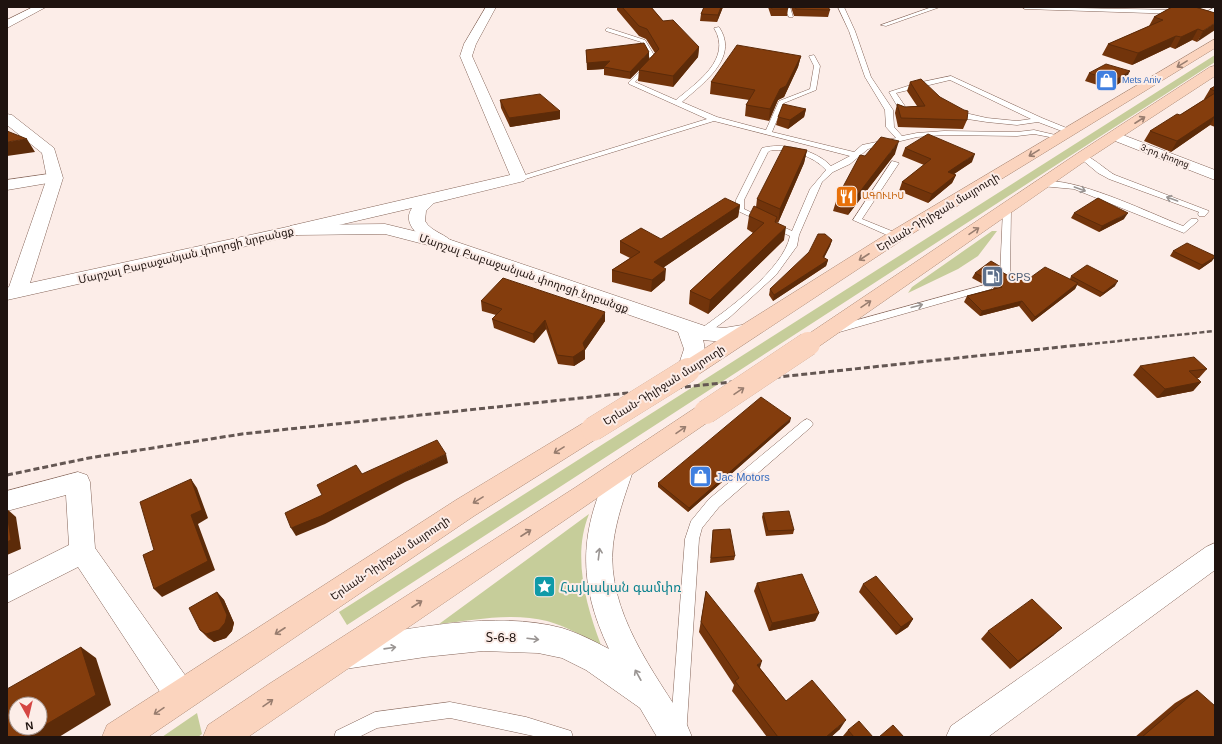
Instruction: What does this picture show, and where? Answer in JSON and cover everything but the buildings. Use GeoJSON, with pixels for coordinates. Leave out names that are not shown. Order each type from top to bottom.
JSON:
{"type":"FeatureCollection","features":[{"type":"Feature","properties":{"kind":"highway","name":"Երևան-Դիլիջան մայրուղի"},"geometry":{"type":"LineString","coordinates":[[120,737],[466,508],[688,370],[896,236],[1215,44]]}},
{"type":"Feature","properties":{"kind":"highway"},"geometry":{"type":"LineString","coordinates":[[220,737],[338,655],[621,471],[1083,156],[1215,70]]}},
{"type":"Feature","properties":{"kind":"street"},"geometry":{"type":"LineString","coordinates":[[7,24],[41,7]]}},
{"type":"Feature","properties":{"kind":"street"},"geometry":{"type":"LineString","coordinates":[[296,230],[519,178],[466,56],[470,44],[491,7]]}},
{"type":"Feature","properties":{"kind":"street"},"geometry":{"type":"LineString","coordinates":[[7,118],[14,128],[49,151],[54,178],[12,293]]}},
{"type":"Feature","properties":{"kind":"street","name":"3-րդ փողոց"},"geometry":{"type":"LineString","coordinates":[[1115,136],[1215,175]]}},
{"type":"Feature","properties":{"kind":"street"},"geometry":{"type":"LineString","coordinates":[[7,185],[54,178]]}},
{"type":"Feature","properties":{"kind":"street"},"geometry":{"type":"LineString","coordinates":[[428,200],[418,210],[416,216],[419,225],[445,244]]}},
{"type":"Feature","properties":{"kind":"street","name":"Մարշալ Բաբաջանյան փողոցի նրբանցք"},"geometry":{"type":"LineString","coordinates":[[12,293],[296,230],[353,228],[385,229],[445,244],[695,331],[724,335],[748,331]]}},
{"type":"Feature","properties":{"kind":"street"},"geometry":{"type":"LineString","coordinates":[[688,370],[696,351],[694,341],[695,331]]}},
{"type":"Feature","properties":{"kind":"street","name":"Տ-6-8"},"geometry":{"type":"LineString","coordinates":[[621,471],[604,520],[598,561],[601,590],[616,635],[651,697],[677,737]]}},
{"type":"Feature","properties":{"kind":"street"},"geometry":{"type":"LineString","coordinates":[[7,501],[78,482],[82,551],[181,696]]}},
{"type":"Feature","properties":{"kind":"street"},"geometry":{"type":"LineString","coordinates":[[7,590],[82,551]]}},
{"type":"Feature","properties":{"kind":"street"},"geometry":{"type":"LineString","coordinates":[[962,737],[1215,555]]}},
{"type":"Feature","properties":{"kind":"street","name":"Տ-6-8"},"geometry":{"type":"LineString","coordinates":[[338,655],[468,638],[508,636],[534,638],[562,644],[593,657],[651,697]]}},
{"type":"Feature","properties":{"kind":"lane"},"geometry":{"type":"LineString","coordinates":[[787,7],[791,16]]}},
{"type":"Feature","properties":{"kind":"lane"},"geometry":{"type":"LineString","coordinates":[[841,7],[852,31],[868,77],[889,110],[890,126],[901,139]]}},
{"type":"Feature","properties":{"kind":"lane"},"geometry":{"type":"LineString","coordinates":[[884,25],[937,7]]}},
{"type":"Feature","properties":{"kind":"lane"},"geometry":{"type":"LineString","coordinates":[[1025,7],[1184,12]]}},
{"type":"Feature","properties":{"kind":"lane"},"geometry":{"type":"LineString","coordinates":[[1199,18],[1215,9]]}},
{"type":"Feature","properties":{"kind":"lane"},"geometry":{"type":"LineString","coordinates":[[1192,15],[1215,24]]}},
{"type":"Feature","properties":{"kind":"lane"},"geometry":{"type":"LineString","coordinates":[[677,103],[714,69],[722,49],[721,34],[717,28]]}},
{"type":"Feature","properties":{"kind":"lane"},"geometry":{"type":"LineString","coordinates":[[608,30],[643,41],[654,60],[631,83],[714,119],[855,155]]}},
{"type":"Feature","properties":{"kind":"lane"},"geometry":{"type":"LineString","coordinates":[[768,133],[781,102],[813,90],[818,66],[812,56]]}},
{"type":"Feature","properties":{"kind":"lane"},"geometry":{"type":"LineString","coordinates":[[905,112],[892,92],[920,84],[951,78],[1065,134]]}},
{"type":"Feature","properties":{"kind":"lane"},"geometry":{"type":"LineString","coordinates":[[920,84],[929,91]]}},
{"type":"Feature","properties":{"kind":"lane"},"geometry":{"type":"LineString","coordinates":[[944,106],[964,116],[987,120],[1017,123],[1039,120]]}},
{"type":"Feature","properties":{"kind":"lane"},"geometry":{"type":"LineString","coordinates":[[519,178],[714,119]]}},
{"type":"Feature","properties":{"kind":"lane"},"geometry":{"type":"LineString","coordinates":[[695,331],[722,319],[756,290],[790,253],[796,241],[795,235],[814,189],[830,170],[847,162],[865,147],[901,139],[944,133],[1017,134],[1034,132],[1065,134]]}},
{"type":"Feature","properties":{"kind":"lane"},"geometry":{"type":"LineString","coordinates":[[795,235],[740,210],[740,200],[765,150],[773,147],[780,148],[816,158],[821,160],[830,170]]}},
{"type":"Feature","properties":{"kind":"lane"},"geometry":{"type":"LineString","coordinates":[[1083,156],[1101,171],[1112,177],[1205,211],[1202,214]]}},
{"type":"Feature","properties":{"kind":"lane"},"geometry":{"type":"LineString","coordinates":[[895,163],[857,220],[896,236]]}},
{"type":"Feature","properties":{"kind":"lane"},"geometry":{"type":"LineString","coordinates":[[1042,184],[1057,184],[1076,188],[1184,230],[1194,221]]}},
{"type":"Feature","properties":{"kind":"lane"},"geometry":{"type":"LineString","coordinates":[[1005,276],[1006,209]]}},
{"type":"Feature","properties":{"kind":"lane"},"geometry":{"type":"LineString","coordinates":[[818,337],[988,287]]}},
{"type":"Feature","properties":{"kind":"lane"},"geometry":{"type":"LineString","coordinates":[[677,737],[692,539],[696,525],[714,503],[807,424]]}},
{"type":"Feature","properties":{"kind":"lane"},"geometry":{"type":"LineString","coordinates":[[342,737],[375,720],[450,710],[526,726],[565,737]]}},
{"type":"Feature","properties":{"kind":"green space"},"geometry":{"type":"Polygon","coordinates":[[[1215,55],[1215,62],[347,625],[339,612],[1215,55]]]}},
{"type":"Feature","properties":{"kind":"green space"},"geometry":{"type":"Polygon","coordinates":[[[992,231],[997,231],[978,256],[958,269],[908,293],[912,287],[992,231]]]}},
{"type":"Feature","properties":{"kind":"green space"},"geometry":{"type":"Polygon","coordinates":[[[589,514],[584,530],[581,563],[590,614],[601,645],[561,626],[534,618],[507,617],[439,624],[589,514]]]}},
{"type":"Feature","properties":{"kind":"green space"},"geometry":{"type":"Polygon","coordinates":[[[197,713],[202,734],[198,737],[162,737],[197,713]]]}},
{"type":"Feature","properties":{"kind":"railway"},"geometry":{"type":"LineString","coordinates":[[1080,345],[1215,331]]}},
{"type":"Feature","properties":{"kind":"railway"},"geometry":{"type":"LineString","coordinates":[[7,475],[89,458],[242,434],[1089,344]]}},
{"type":"Feature","properties":{"kind":"place","name":"Mets Aniv"},"geometry":{"type":"Point","coordinates":[1106,80]}},
{"type":"Feature","properties":{"kind":"place","name":"ԱԳՈՒԼԻՍ"},"geometry":{"type":"Point","coordinates":[846,196]}},
{"type":"Feature","properties":{"kind":"place","name":"CPS"},"geometry":{"type":"Point","coordinates":[992,277]}},
{"type":"Feature","properties":{"kind":"place","name":"Jac Motors"},"geometry":{"type":"Point","coordinates":[700,477]}},
{"type":"Feature","properties":{"kind":"place","name":"Հայկական գամփռ"},"geometry":{"type":"Point","coordinates":[544,587]}}]}
